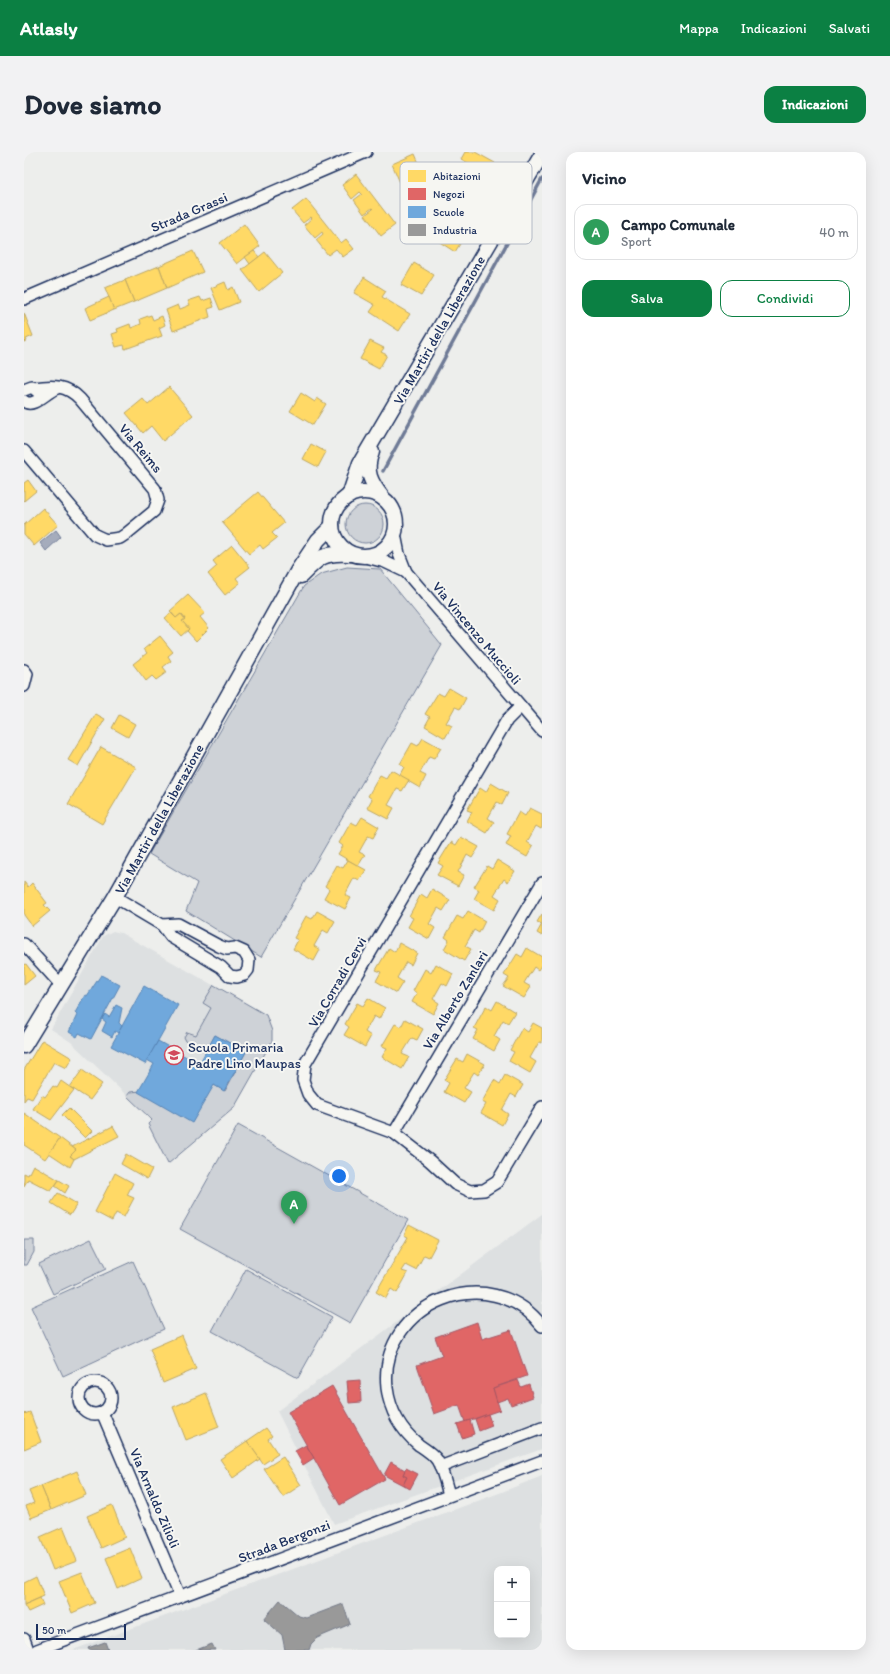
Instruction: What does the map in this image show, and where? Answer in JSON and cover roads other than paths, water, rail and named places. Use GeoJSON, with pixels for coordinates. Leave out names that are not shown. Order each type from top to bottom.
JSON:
{"type":"FeatureCollection","features":[{"type":"Feature","properties":{"kind":"street","name":"Strada Grassi"},"geometry":{"type":"LineString","coordinates":[[24,298],[366,152]]}},
{"type":"Feature","properties":{"kind":"street","name":"Via Martiri della Liberazione"},"geometry":{"type":"LineString","coordinates":[[532,171],[542,154]]}},
{"type":"Feature","properties":{"kind":"street","name":"Via Martiri della Liberazione"},"geometry":{"type":"LineString","coordinates":[[24,1046],[115,897],[309,552],[332,526],[336,508],[349,496],[360,463],[489,244]]}},
{"type":"Feature","properties":{"kind":"street"},"geometry":{"type":"LineString","coordinates":[[28,387],[61,386]]}},
{"type":"Feature","properties":{"kind":"street"},"geometry":{"type":"LineString","coordinates":[[30,404],[61,386]]}},
{"type":"Feature","properties":{"kind":"street","name":"Via Reims"},"geometry":{"type":"LineString","coordinates":[[24,451],[95,535],[106,540],[120,538],[154,511],[158,500],[155,489],[80,398],[73,391],[61,386]]}},
{"type":"Feature","properties":{"kind":"street"},"geometry":{"type":"LineString","coordinates":[[28,387],[39,393],[30,404]]}},
{"type":"Feature","properties":{"kind":"street","name":"Via Martiri della Liberazione"},"geometry":{"type":"LineString","coordinates":[[384,422],[368,460],[367,469],[374,486],[390,505],[395,514],[395,534]]}},
{"type":"Feature","properties":{"kind":"street"},"geometry":{"type":"LineString","coordinates":[[349,496],[366,492],[383,498]]}},
{"type":"Feature","properties":{"kind":"street"},"geometry":{"type":"LineString","coordinates":[[332,526],[337,542],[350,554]]}},
{"type":"Feature","properties":{"kind":"street"},"geometry":{"type":"LineString","coordinates":[[366,557],[375,555],[384,550],[395,534]]}},
{"type":"Feature","properties":{"kind":"street"},"geometry":{"type":"LineString","coordinates":[[395,534],[399,554],[406,572]]}},
{"type":"Feature","properties":{"kind":"street","name":"Via Martiri della Liberazione"},"geometry":{"type":"LineString","coordinates":[[288,589],[318,559],[334,553],[366,557]]}},
{"type":"Feature","properties":{"kind":"street"},"geometry":{"type":"LineString","coordinates":[[366,557],[385,562],[406,572]]}},
{"type":"Feature","properties":{"kind":"street","name":"Via Vincenzo Muccioli"},"geometry":{"type":"LineString","coordinates":[[406,572],[542,731]]}},
{"type":"Feature","properties":{"kind":"street"},"geometry":{"type":"LineString","coordinates":[[24,670],[26,674],[24,686]]}},
{"type":"Feature","properties":{"kind":"street","name":"Via Corradi Cervi"},"geometry":{"type":"LineString","coordinates":[[520,707],[507,720],[306,1064],[303,1071],[303,1080],[305,1087],[317,1105],[394,1133],[430,1161],[462,1189],[477,1192],[497,1182],[542,1108]]}},
{"type":"Feature","properties":{"kind":"street","name":"Via Alberto Zanlari"},"geometry":{"type":"LineString","coordinates":[[394,1133],[542,883]]}},
{"type":"Feature","properties":{"kind":"street"},"geometry":{"type":"LineString","coordinates":[[115,897],[162,925],[171,937],[221,967],[230,976],[237,977],[244,975],[248,970],[249,960],[244,952],[235,948],[226,949],[178,924],[162,925]]}},
{"type":"Feature","properties":{"kind":"street"},"geometry":{"type":"LineString","coordinates":[[24,944],[61,985]]}},
{"type":"Feature","properties":{"kind":"street"},"geometry":{"type":"LineString","coordinates":[[449,1495],[437,1460],[406,1433],[396,1420],[391,1408],[386,1373],[395,1338],[405,1326],[426,1307],[451,1297],[469,1294],[490,1294],[502,1296],[526,1310],[542,1326]]}},
{"type":"Feature","properties":{"kind":"street","name":"Via Arnaldo Zilioli"},"geometry":{"type":"LineString","coordinates":[[102,1412],[180,1596]]}},
{"type":"Feature","properties":{"kind":"street"},"geometry":{"type":"LineString","coordinates":[[440,1467],[542,1428]]}},
{"type":"Feature","properties":{"kind":"street","name":"Strada Bergonzi"},"geometry":{"type":"LineString","coordinates":[[37,1650],[449,1495],[542,1462]]}},
{"type":"Feature","properties":{"kind":"street"},"geometry":{"type":"LineString","coordinates":[[24,1639],[28,1650]]}},
{"type":"Feature","properties":{"kind":"water"},"geometry":{"type":"Polygon","coordinates":[[[56,530],[61,537],[46,551],[40,543],[56,530]]]}},
{"type":"Feature","properties":{"kind":"waterway"},"geometry":{"type":"LineString","coordinates":[[532,197],[542,179]]}},
{"type":"Feature","properties":{"kind":"waterway"},"geometry":{"type":"LineString","coordinates":[[383,471],[507,244]]}},
{"type":"Feature","properties":{"kind":"place","name":"Scuola Primaria Padre Lino Maupas"},"geometry":{"type":"Point","coordinates":[174,1055]}},
{"type":"Feature","properties":{"kind":"place","name":"Campo Comunale"},"geometry":{"type":"Point","coordinates":[294,1224]}}]}
